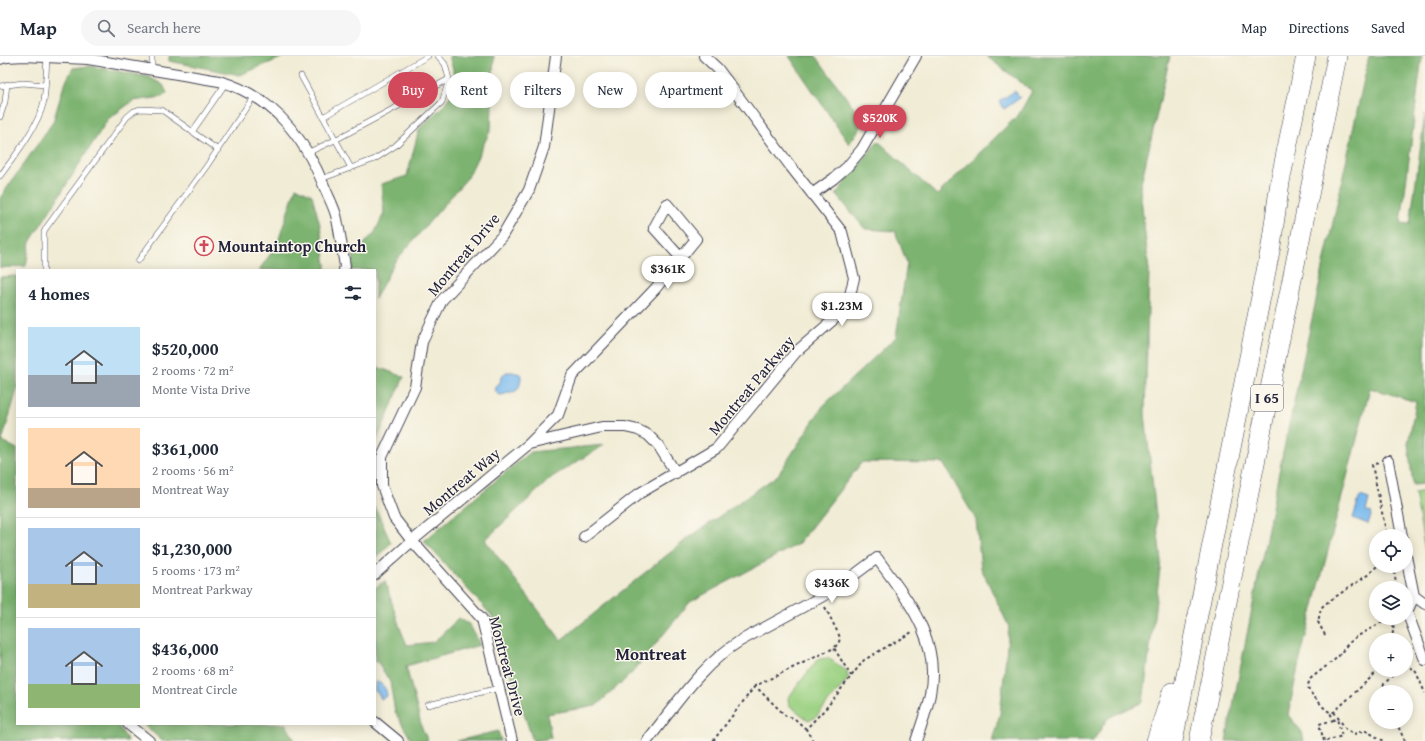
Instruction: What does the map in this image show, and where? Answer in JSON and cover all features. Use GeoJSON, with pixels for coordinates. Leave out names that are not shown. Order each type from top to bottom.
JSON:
{"type":"FeatureCollection","features":[{"type":"Feature","properties":{"kind":"highway","name":"I 65"},"geometry":{"type":"LineString","coordinates":[[1173,741],[1270,254],[1280,182],[1306,56]]}},
{"type":"Feature","properties":{"kind":"highway","name":"I 65"},"geometry":{"type":"LineString","coordinates":[[1199,741],[1337,56]]}},
{"type":"Feature","properties":{"kind":"highway"},"geometry":{"type":"LineString","coordinates":[[1156,741],[1202,597]]}},
{"type":"Feature","properties":{"kind":"street"},"geometry":{"type":"LineString","coordinates":[[4,57],[47,56],[88,59],[226,83],[262,100],[291,127],[321,179],[336,214],[344,269]]}},
{"type":"Feature","properties":{"kind":"street","name":"Montreat Drive"},"geometry":{"type":"LineString","coordinates":[[512,741],[482,619],[412,541],[394,518],[382,486],[382,457],[415,387],[422,342],[442,300],[502,236],[529,190],[544,147],[556,56]]}},
{"type":"Feature","properties":{"kind":"street","name":"Montreat Parkway"},"geometry":{"type":"LineString","coordinates":[[584,537],[659,480],[676,473],[717,448],[796,352],[847,308],[854,278],[842,232],[718,69],[704,56]]}},
{"type":"Feature","properties":{"kind":"street"},"geometry":{"type":"LineString","coordinates":[[812,194],[848,167],[862,149],[916,56]]}},
{"type":"Feature","properties":{"kind":"street","name":"Montreat Way"},"geometry":{"type":"LineString","coordinates":[[376,573],[412,541],[529,444],[558,415],[572,376],[655,289],[681,258],[696,239],[667,204],[654,228],[681,258]]}},
{"type":"Feature","properties":{"kind":"street","name":"Montreat Way"},"geometry":{"type":"LineString","coordinates":[[529,444],[602,427],[625,427],[638,430],[648,435],[658,445],[676,473]]}},
{"type":"Feature","properties":{"kind":"street"},"geometry":{"type":"LineString","coordinates":[[1388,461],[1401,529]]}},
{"type":"Feature","properties":{"kind":"street"},"geometry":{"type":"LineString","coordinates":[[647,741],[700,674],[726,649],[834,590],[877,558],[911,605],[927,637],[932,656],[930,694],[916,741]]}},
{"type":"Feature","properties":{"kind":"street"},"geometry":{"type":"LineString","coordinates":[[1409,573],[1414,596],[1407,612],[1425,660]]}},
{"type":"Feature","properties":{"kind":"street"},"geometry":{"type":"LineString","coordinates":[[1414,596],[1425,604]]}},
{"type":"Feature","properties":{"kind":"street"},"geometry":{"type":"LineString","coordinates":[[376,723],[398,741]]}},
{"type":"Feature","properties":{"kind":"street"},"geometry":{"type":"LineString","coordinates":[[129,725],[149,741]]}},
{"type":"Feature","properties":{"kind":"lane"},"geometry":{"type":"LineString","coordinates":[[0,176],[16,155],[38,118],[43,102],[47,56]]}},
{"type":"Feature","properties":{"kind":"lane"},"geometry":{"type":"LineString","coordinates":[[152,56],[152,70]]}},
{"type":"Feature","properties":{"kind":"lane"},"geometry":{"type":"LineString","coordinates":[[323,117],[428,56]]}},
{"type":"Feature","properties":{"kind":"lane"},"geometry":{"type":"LineString","coordinates":[[438,56],[445,64],[448,72]]}},
{"type":"Feature","properties":{"kind":"lane"},"geometry":{"type":"LineString","coordinates":[[301,76],[350,168]]}},
{"type":"Feature","properties":{"kind":"lane"},"geometry":{"type":"LineString","coordinates":[[307,153],[335,140],[446,81]]}},
{"type":"Feature","properties":{"kind":"lane"},"geometry":{"type":"LineString","coordinates":[[0,86],[24,83],[45,85]]}},
{"type":"Feature","properties":{"kind":"lane"},"geometry":{"type":"LineString","coordinates":[[192,132],[226,83]]}},
{"type":"Feature","properties":{"kind":"lane"},"geometry":{"type":"LineString","coordinates":[[0,117],[5,102],[7,84]]}},
{"type":"Feature","properties":{"kind":"lane"},"geometry":{"type":"LineString","coordinates":[[321,179],[375,159],[395,146],[442,102],[446,90]]}},
{"type":"Feature","properties":{"kind":"lane"},"geometry":{"type":"LineString","coordinates":[[138,261],[218,150],[254,96]]}},
{"type":"Feature","properties":{"kind":"lane"},"geometry":{"type":"LineString","coordinates":[[44,269],[44,232],[46,228],[134,111],[140,109],[162,110],[218,150]]}},
{"type":"Feature","properties":{"kind":"lane"},"geometry":{"type":"LineString","coordinates":[[428,705],[500,688]]}},
{"type":"Feature","properties":{"kind":"path"},"geometry":{"type":"LineString","coordinates":[[1385,529],[1372,465],[1388,461]]}},
{"type":"Feature","properties":{"kind":"path"},"geometry":{"type":"LineString","coordinates":[[1325,635],[1318,622],[1321,608],[1370,573]]}},
{"type":"Feature","properties":{"kind":"path"},"geometry":{"type":"LineString","coordinates":[[713,741],[755,686],[834,648],[838,644],[840,639],[839,635],[820,598]]}},
{"type":"Feature","properties":{"kind":"path"},"geometry":{"type":"LineString","coordinates":[[1334,720],[1330,712],[1326,710],[1309,691],[1308,684],[1310,679],[1338,658],[1346,646],[1356,637],[1377,625]]}},
{"type":"Feature","properties":{"kind":"path"},"geometry":{"type":"LineString","coordinates":[[806,729],[827,707],[864,660],[922,627]]}},
{"type":"Feature","properties":{"kind":"path"},"geometry":{"type":"LineString","coordinates":[[834,648],[851,676]]}},
{"type":"Feature","properties":{"kind":"path"},"geometry":{"type":"LineString","coordinates":[[1413,669],[1416,672],[1425,692]]}},
{"type":"Feature","properties":{"kind":"path"},"geometry":{"type":"LineString","coordinates":[[1330,712],[1334,712],[1372,677]]}},
{"type":"Feature","properties":{"kind":"path"},"geometry":{"type":"LineString","coordinates":[[1384,685],[1391,677]]}},
{"type":"Feature","properties":{"kind":"path"},"geometry":{"type":"LineString","coordinates":[[755,686],[786,716],[794,718],[806,729],[813,741]]}},
{"type":"Feature","properties":{"kind":"path"},"geometry":{"type":"LineString","coordinates":[[1334,712],[1346,729],[1355,734],[1357,732],[1366,731],[1384,741]]}},
{"type":"Feature","properties":{"kind":"path"},"geometry":{"type":"LineString","coordinates":[[1338,719],[1342,736],[1325,741],[1319,724],[1338,719]]}},
{"type":"Feature","properties":{"kind":"path"},"geometry":{"type":"LineString","coordinates":[[1399,729],[1405,741]]}},
{"type":"Feature","properties":{"kind":"green space"},"geometry":{"type":"Polygon","coordinates":[[[169,56],[286,56],[240,75],[169,61],[169,56]]]}},
{"type":"Feature","properties":{"kind":"green space"},"geometry":{"type":"Polygon","coordinates":[[[449,56],[494,56],[493,72],[453,72],[449,56]]]}},
{"type":"Feature","properties":{"kind":"green space"},"geometry":{"type":"Polygon","coordinates":[[[789,56],[816,56],[864,122],[849,144],[789,56]]]}},
{"type":"Feature","properties":{"kind":"green space"},"geometry":{"type":"Polygon","coordinates":[[[986,56],[1170,56],[1140,188],[1149,271],[1145,414],[1161,561],[1143,702],[1108,718],[1093,741],[992,741],[1000,714],[1009,627],[981,568],[976,520],[943,463],[862,462],[798,544],[690,602],[631,674],[596,706],[547,714],[551,738],[533,741],[492,616],[424,541],[530,452],[604,445],[552,477],[485,540],[561,640],[687,539],[778,475],[823,406],[896,337],[907,263],[895,231],[865,229],[836,194],[878,141],[937,195],[1019,114],[1032,91],[986,56]]]}},
{"type":"Feature","properties":{"kind":"green space"},"geometry":{"type":"Polygon","coordinates":[[[1369,56],[1422,56],[1401,223],[1410,224],[1425,114],[1425,240],[1423,243],[1425,253],[1425,484],[1413,485],[1408,444],[1416,402],[1370,388],[1299,663],[1288,715],[1302,732],[1304,741],[1226,741],[1281,462],[1369,56]]]}},
{"type":"Feature","properties":{"kind":"green space"},"geometry":{"type":"Polygon","coordinates":[[[90,66],[149,77],[163,85],[167,93],[162,97],[133,101],[108,119],[30,242],[26,266],[0,268],[0,198],[53,122],[64,85],[73,68],[90,66]]]}},
{"type":"Feature","properties":{"kind":"green space"},"geometry":{"type":"Polygon","coordinates":[[[446,101],[446,108],[492,108],[491,129],[468,177],[394,263],[376,297],[376,269],[351,269],[354,255],[375,232],[384,213],[381,184],[407,176],[419,129],[446,101]]]}},
{"type":"Feature","properties":{"kind":"green space"},"geometry":{"type":"Polygon","coordinates":[[[296,187],[312,195],[320,225],[326,269],[260,269],[277,245],[296,187]]]}},
{"type":"Feature","properties":{"kind":"green space"},"geometry":{"type":"Polygon","coordinates":[[[16,276],[16,393],[2,441],[16,448],[16,725],[118,725],[128,741],[0,741],[0,277],[16,276]]]}},
{"type":"Feature","properties":{"kind":"green space"},"geometry":{"type":"Polygon","coordinates":[[[376,366],[404,377],[376,442],[376,366]]]}},
{"type":"Feature","properties":{"kind":"green space"},"geometry":{"type":"Polygon","coordinates":[[[1425,491],[1425,550],[1415,493],[1425,491]]]}},
{"type":"Feature","properties":{"kind":"green space"},"geometry":{"type":"Polygon","coordinates":[[[376,509],[391,543],[376,557],[376,509]]]}},
{"type":"Feature","properties":{"kind":"green space"},"geometry":{"type":"Polygon","coordinates":[[[385,581],[407,645],[434,642],[459,618],[470,625],[480,645],[406,666],[422,728],[428,741],[412,741],[395,712],[390,682],[376,660],[376,587],[385,581]]]}},
{"type":"Feature","properties":{"kind":"green space"},"geometry":{"type":"Polygon","coordinates":[[[828,658],[847,671],[848,679],[815,718],[808,720],[789,705],[788,698],[818,659],[828,658]]]}},
{"type":"Feature","properties":{"kind":"green space"},"geometry":{"type":"Polygon","coordinates":[[[145,725],[287,725],[295,741],[162,741],[145,725]]]}},
{"type":"Feature","properties":{"kind":"green space"},"geometry":{"type":"Polygon","coordinates":[[[498,731],[501,741],[457,741],[498,731]]]}},
{"type":"Feature","properties":{"kind":"water"},"geometry":{"type":"Polygon","coordinates":[[[1015,91],[1020,98],[1004,109],[999,101],[1015,91]]]}},
{"type":"Feature","properties":{"kind":"water"},"geometry":{"type":"Polygon","coordinates":[[[506,372],[521,374],[521,381],[515,392],[507,392],[506,394],[500,395],[496,391],[496,387],[500,383],[501,377],[506,372]]]}},
{"type":"Feature","properties":{"kind":"water"},"geometry":{"type":"Polygon","coordinates":[[[1360,496],[1369,499],[1366,511],[1372,513],[1368,524],[1353,518],[1360,496]]]}},
{"type":"Feature","properties":{"kind":"water"},"geometry":{"type":"Polygon","coordinates":[[[376,682],[384,686],[387,696],[381,699],[376,692],[376,682]]]}},
{"type":"Feature","properties":{"kind":"place","name":"Mountaintop Church"},"geometry":{"type":"Point","coordinates":[204,246]}},
{"type":"Feature","properties":{"kind":"district","name":"Montreat"},"geometry":{"type":"Point","coordinates":[651,654]}}]}
